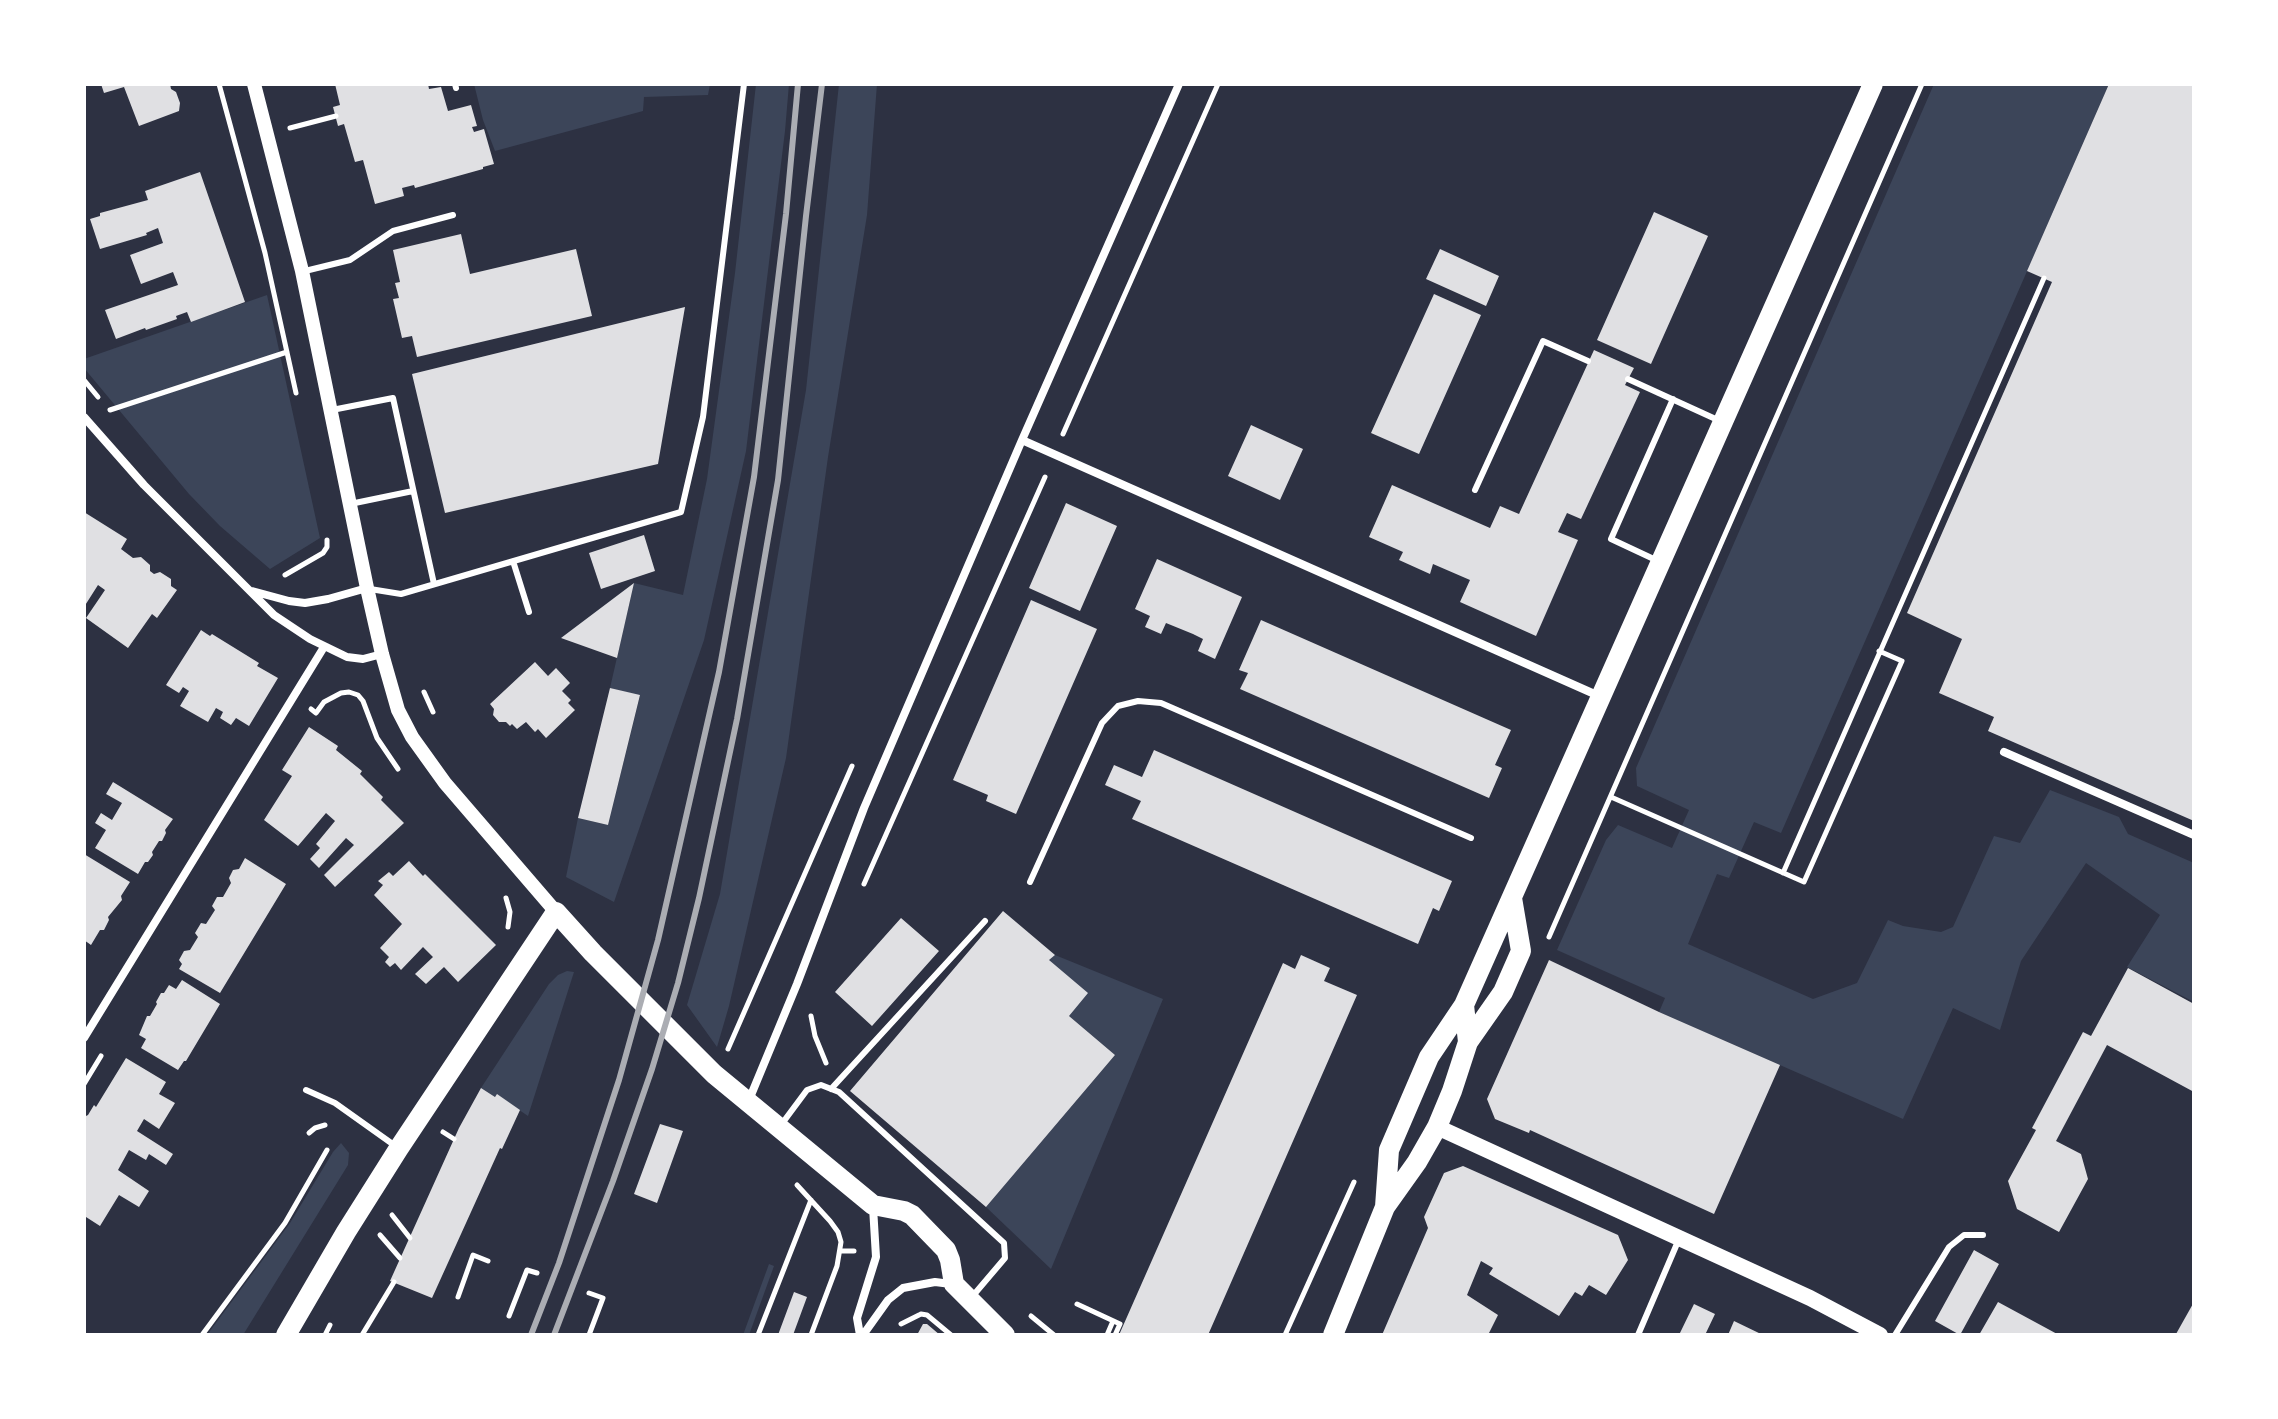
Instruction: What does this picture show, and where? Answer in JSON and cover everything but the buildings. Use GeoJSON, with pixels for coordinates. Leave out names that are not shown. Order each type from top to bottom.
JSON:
{"type":"FeatureCollection","features":[{"type":"Feature","properties":{"kind":"main road"},"geometry":{"type":"LineString","coordinates":[[1385,1207],[1389,1150],[1429,1057],[1464,1005],[1873,84]]}},
{"type":"Feature","properties":{"kind":"main road"},"geometry":{"type":"LineString","coordinates":[[1333,1335],[1385,1207],[1437,1127],[1468,1042],[1503,992],[1521,951],[1512,897]]}},
{"type":"Feature","properties":{"kind":"main road"},"geometry":{"type":"LineString","coordinates":[[286,1335],[399,1148],[556,912],[706,1066],[748,1102],[873,1205],[904,1211],[925,1227],[946,1250],[954,1284],[1005,1335]]}},
{"type":"Feature","properties":{"kind":"main road"},"geometry":{"type":"LineString","coordinates":[[1464,1005],[1468,1042]]}},
{"type":"Feature","properties":{"kind":"main road"},"geometry":{"type":"LineString","coordinates":[[1437,1127],[1810,1298],[1880,1335]]}},
{"type":"Feature","properties":{"kind":"street"},"geometry":{"type":"LineString","coordinates":[[254,84],[302,271],[367,588],[398,710],[412,737],[473,817],[556,912]]}},
{"type":"Feature","properties":{"kind":"street"},"geometry":{"type":"LineString","coordinates":[[748,1102],[864,808],[1179,84]]}},
{"type":"Feature","properties":{"kind":"street"},"geometry":{"type":"LineString","coordinates":[[84,433],[87,421]]}},
{"type":"Feature","properties":{"kind":"street"},"geometry":{"type":"LineString","coordinates":[[87,421],[181,523],[274,615],[324,647],[354,659],[382,654]]}},
{"type":"Feature","properties":{"kind":"street"},"geometry":{"type":"LineString","coordinates":[[1022,440],[1601,697]]}},
{"type":"Feature","properties":{"kind":"street"},"geometry":{"type":"LineString","coordinates":[[252,591],[305,603],[367,588]]}},
{"type":"Feature","properties":{"kind":"street"},"geometry":{"type":"LineString","coordinates":[[84,1038],[324,647]]}},
{"type":"Feature","properties":{"kind":"street"},"geometry":{"type":"LineString","coordinates":[[2004,752],[2194,835]]}},
{"type":"Feature","properties":{"kind":"street"},"geometry":{"type":"LineString","coordinates":[[862,1335],[857,1318],[876,1257],[873,1205]]}},
{"type":"Feature","properties":{"kind":"street"},"geometry":{"type":"LineString","coordinates":[[862,1335],[888,1300],[903,1288],[921,1284],[954,1284]]}},
{"type":"Feature","properties":{"kind":"lane"},"geometry":{"type":"LineString","coordinates":[[367,588],[401,594],[681,512],[703,417],[744,84]]}},
{"type":"Feature","properties":{"kind":"lane"},"geometry":{"type":"LineString","coordinates":[[302,271],[350,260],[393,231],[453,215]]}},
{"type":"Feature","properties":{"kind":"lane"},"geometry":{"type":"LineString","coordinates":[[1475,490],[1543,341],[1588,361]]}},
{"type":"Feature","properties":{"kind":"lane"},"geometry":{"type":"LineString","coordinates":[[1628,379],[1723,423]]}},
{"type":"Feature","properties":{"kind":"lane"},"geometry":{"type":"LineString","coordinates":[[332,410],[393,398],[434,584]]}},
{"type":"Feature","properties":{"kind":"lane"},"geometry":{"type":"LineString","coordinates":[[1661,562],[1611,539],[1673,399]]}},
{"type":"Feature","properties":{"kind":"lane"},"geometry":{"type":"LineString","coordinates":[[350,504],[413,491]]}},
{"type":"Feature","properties":{"kind":"lane"},"geometry":{"type":"LineString","coordinates":[[513,561],[529,612]]}},
{"type":"Feature","properties":{"kind":"lane"},"geometry":{"type":"LineString","coordinates":[[1030,882],[1102,723],[1118,706],[1138,701],[1161,703],[1471,838]]}},
{"type":"Feature","properties":{"kind":"lane"},"geometry":{"type":"LineString","coordinates":[[831,1089],[985,921]]}},
{"type":"Feature","properties":{"kind":"lane"},"geometry":{"type":"LineString","coordinates":[[779,1128],[807,1090],[821,1085],[839,1092],[1004,1243],[1005,1258],[969,1300]]}},
{"type":"Feature","properties":{"kind":"lane"},"geometry":{"type":"LineString","coordinates":[[306,1090],[335,1103],[399,1148]]}},
{"type":"Feature","properties":{"kind":"lane"},"geometry":{"type":"LineString","coordinates":[[1895,1335],[1949,1247],[1964,1235],[1983,1235]]}},
{"type":"Feature","properties":{"kind":"lane"},"geometry":{"type":"LineString","coordinates":[[1638,1335],[1680,1238]]}},
{"type":"Feature","properties":{"kind":"path"},"geometry":{"type":"LineString","coordinates":[[219,84],[262,238],[297,396]]}},
{"type":"Feature","properties":{"kind":"path"},"geometry":{"type":"LineString","coordinates":[[863,886],[1218,84]]}},
{"type":"Feature","properties":{"kind":"path"},"geometry":{"type":"LineString","coordinates":[[1543,951],[1922,84]]}},
{"type":"Feature","properties":{"kind":"path"},"geometry":{"type":"LineString","coordinates":[[269,135],[336,116]]}},
{"type":"Feature","properties":{"kind":"path"},"geometry":{"type":"LineString","coordinates":[[1783,873],[2044,278]]}},
{"type":"Feature","properties":{"kind":"path"},"geometry":{"type":"LineString","coordinates":[[110,410],[318,342]]}},
{"type":"Feature","properties":{"kind":"path"},"geometry":{"type":"LineString","coordinates":[[84,380],[119,420]]}},
{"type":"Feature","properties":{"kind":"path"},"geometry":{"type":"LineString","coordinates":[[277,578],[323,553],[327,547],[324,528]]}},
{"type":"Feature","properties":{"kind":"path"},"geometry":{"type":"LineString","coordinates":[[1611,797],[1804,882],[1902,661],[1879,651]]}},
{"type":"Feature","properties":{"kind":"path"},"geometry":{"type":"LineString","coordinates":[[293,698],[316,713],[334,695],[347,692],[358,695],[379,743],[401,772]]}},
{"type":"Feature","properties":{"kind":"path"},"geometry":{"type":"LineString","coordinates":[[811,1010],[815,1036],[825,1063],[845,1074]]}},
{"type":"Feature","properties":{"kind":"path"},"geometry":{"type":"LineString","coordinates":[[309,1133],[326,1125],[334,1127]]}},
{"type":"Feature","properties":{"kind":"path"},"geometry":{"type":"LineString","coordinates":[[442,1132],[454,1139]]}},
{"type":"Feature","properties":{"kind":"path"},"geometry":{"type":"LineString","coordinates":[[202,1335],[285,1223],[327,1150]]}},
{"type":"Feature","properties":{"kind":"path"},"geometry":{"type":"LineString","coordinates":[[1285,1335],[1356,1178]]}},
{"type":"Feature","properties":{"kind":"path"},"geometry":{"type":"LineString","coordinates":[[758,1335],[811,1200],[836,1229],[841,1242],[837,1266],[811,1335]]}},
{"type":"Feature","properties":{"kind":"path"},"geometry":{"type":"LineString","coordinates":[[391,1215],[410,1238]]}},
{"type":"Feature","properties":{"kind":"path"},"geometry":{"type":"LineString","coordinates":[[379,1234],[400,1258]]}},
{"type":"Feature","properties":{"kind":"path"},"geometry":{"type":"LineString","coordinates":[[458,1297],[473,1255],[488,1261]]}},
{"type":"Feature","properties":{"kind":"path"},"geometry":{"type":"LineString","coordinates":[[509,1316],[527,1270],[537,1273]]}},
{"type":"Feature","properties":{"kind":"path"},"geometry":{"type":"LineString","coordinates":[[362,1335],[394,1282]]}},
{"type":"Feature","properties":{"kind":"path"},"geometry":{"type":"LineString","coordinates":[[589,1293],[603,1298],[589,1335]]}},
{"type":"Feature","properties":{"kind":"path"},"geometry":{"type":"LineString","coordinates":[[1077,1304],[1120,1324],[1115,1335]]}},
{"type":"Feature","properties":{"kind":"path"},"geometry":{"type":"LineString","coordinates":[[921,1314],[927,1315],[951,1335]]}},
{"type":"Feature","properties":{"kind":"path"},"geometry":{"type":"LineString","coordinates":[[1107,1335],[1113,1321]]}},
{"type":"Feature","properties":{"kind":"shaded area"},"geometry":{"type":"Polygon","coordinates":[[[474,84],[710,84],[708,95],[644,97],[643,111],[495,151],[474,84]]]}},
{"type":"Feature","properties":{"kind":"shaded area"},"geometry":{"type":"Polygon","coordinates":[[[756,84],[789,84],[746,451],[704,640],[614,902],[566,877],[578,818],[608,825],[640,696],[610,688],[634,583],[683,595],[707,479],[735,273],[756,84]]]}},
{"type":"Feature","properties":{"kind":"shaded area"},"geometry":{"type":"Polygon","coordinates":[[[839,84],[877,84],[867,215],[828,457],[786,758],[717,1047],[687,1005],[720,894],[806,390],[839,84]]]}},
{"type":"Feature","properties":{"kind":"shaded area"},"geometry":{"type":"Polygon","coordinates":[[[1934,84],[2109,84],[1781,833],[1754,822],[1729,878],[1717,874],[1688,944],[1813,999],[1857,983],[1888,920],[1903,926],[1941,932],[1953,927],[1994,836],[2020,843],[2050,790],[2119,817],[2128,834],[2194,863],[2194,1002],[2127,967],[2160,915],[2086,863],[2021,961],[2000,1030],[1953,1008],[1903,1119],[1659,1012],[1665,998],[1557,950],[1606,840],[1618,825],[1672,848],[1689,810],[1637,786],[1636,768],[1934,84]]]}},
{"type":"Feature","properties":{"kind":"shaded area"},"geometry":{"type":"Polygon","coordinates":[[[267,295],[320,538],[270,569],[220,526],[189,494],[84,368],[84,359],[267,295]]]}},
{"type":"Feature","properties":{"kind":"shaded area"},"geometry":{"type":"Polygon","coordinates":[[[1055,955],[1163,999],[1051,1269],[986,1207],[1115,1055],[1069,1016],[1049,960],[1055,955]]]}},
{"type":"Feature","properties":{"kind":"shaded area"},"geometry":{"type":"Polygon","coordinates":[[[567,971],[574,972],[528,1116],[481,1088],[549,984],[567,971]]]}},
{"type":"Feature","properties":{"kind":"shaded area"},"geometry":{"type":"Polygon","coordinates":[[[341,1143],[349,1153],[348,1165],[243,1335],[207,1335],[290,1223],[341,1143]]]}},
{"type":"Feature","properties":{"kind":"shaded area"},"geometry":{"type":"Polygon","coordinates":[[[769,1264],[774,1266],[749,1335],[743,1335],[769,1264]]]}},
{"type":"Feature","properties":{"kind":"railway"},"geometry":{"type":"LineString","coordinates":[[531,1335],[559,1263],[619,1080],[658,940],[719,672],[754,477],[786,214],[798,84]]}},
{"type":"Feature","properties":{"kind":"railway"},"geometry":{"type":"LineString","coordinates":[[554,1335],[652,1069],[699,898],[737,719],[778,480],[822,84]]}}]}
